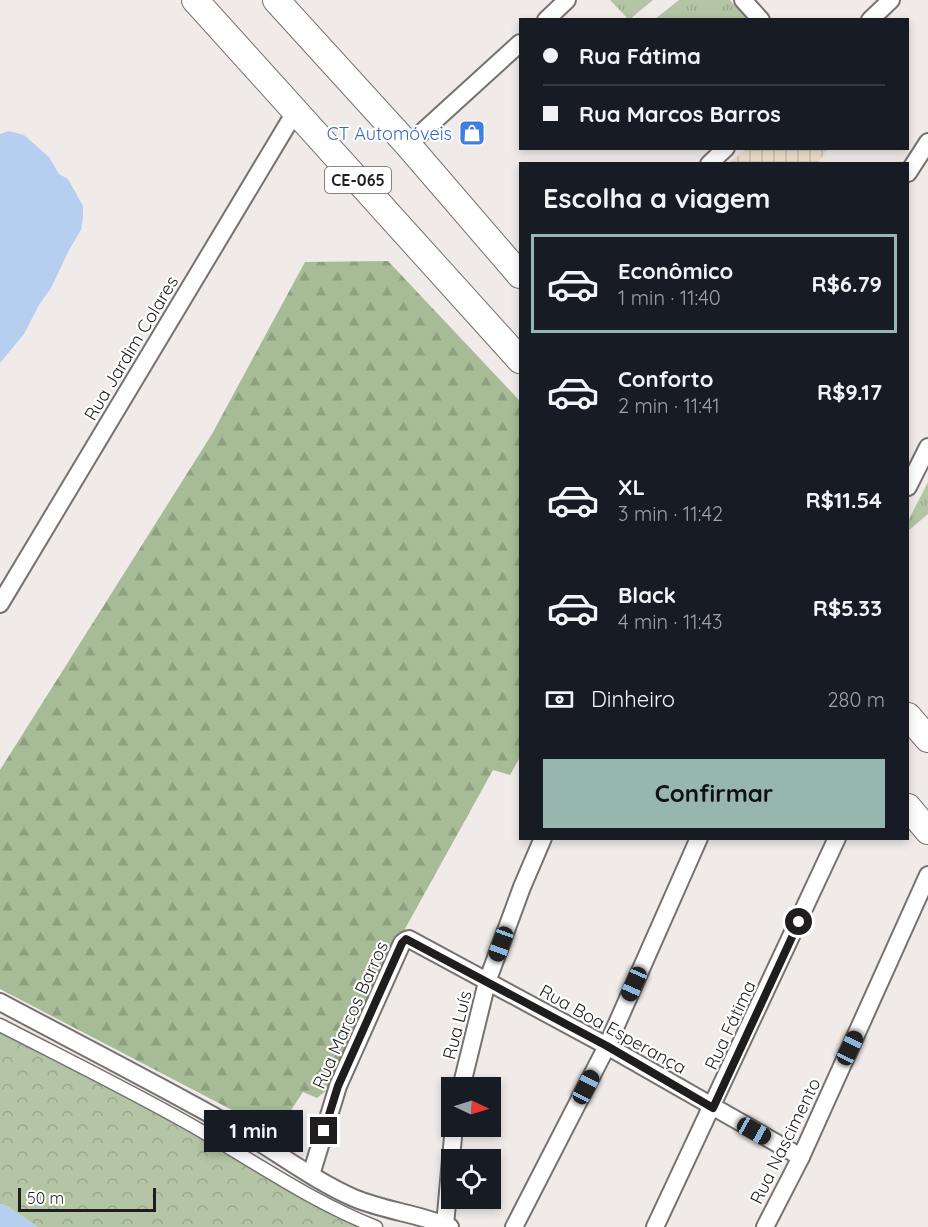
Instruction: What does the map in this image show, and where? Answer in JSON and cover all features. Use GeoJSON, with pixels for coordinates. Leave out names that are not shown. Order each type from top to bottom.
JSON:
{"type":"FeatureCollection","features":[{"type":"Feature","properties":{"kind":"main road","name":"CE-065"},"geometry":{"type":"LineString","coordinates":[[195,0],[519,359]]}},
{"type":"Feature","properties":{"kind":"main road"},"geometry":{"type":"LineString","coordinates":[[276,0],[408,145],[519,274]]}},
{"type":"Feature","properties":{"kind":"main road"},"geometry":{"type":"LineString","coordinates":[[909,717],[928,738]]}},
{"type":"Feature","properties":{"kind":"main road"},"geometry":{"type":"LineString","coordinates":[[909,808],[928,831]]}},
{"type":"Feature","properties":{"kind":"street"},"geometry":{"type":"LineString","coordinates":[[548,18],[567,0]]}},
{"type":"Feature","properties":{"kind":"street"},"geometry":{"type":"LineString","coordinates":[[743,0],[758,18]]}},
{"type":"Feature","properties":{"kind":"street"},"geometry":{"type":"LineString","coordinates":[[872,18],[891,0]]}},
{"type":"Feature","properties":{"kind":"street"},"geometry":{"type":"LineString","coordinates":[[408,145],[519,44]]}},
{"type":"Feature","properties":{"kind":"street","name":"Rua Jardim Colares"},"geometry":{"type":"LineString","coordinates":[[0,604],[295,112]]}},
{"type":"Feature","properties":{"kind":"street"},"geometry":{"type":"LineString","coordinates":[[909,171],[928,142]]}},
{"type":"Feature","properties":{"kind":"street"},"geometry":{"type":"LineString","coordinates":[[711,162],[724,150]]}},
{"type":"Feature","properties":{"kind":"street"},"geometry":{"type":"LineString","coordinates":[[909,485],[928,447]]}},
{"type":"Feature","properties":{"kind":"street","name":"Rua Luís"},"geometry":{"type":"LineString","coordinates":[[465,1077],[487,982],[542,840]]}},
{"type":"Feature","properties":{"kind":"street"},"geometry":{"type":"LineString","coordinates":[[514,1227],[607,1046],[698,840]]}},
{"type":"Feature","properties":{"kind":"street","name":"Rua Fátima"},"geometry":{"type":"LineString","coordinates":[[655,1227],[713,1108],[836,840]]}},
{"type":"Feature","properties":{"kind":"street","name":"Rua Nascimento"},"geometry":{"type":"LineString","coordinates":[[765,1227],[801,1157],[928,874]]}},
{"type":"Feature","properties":{"kind":"street","name":"Rua Boa Esperança"},"geometry":{"type":"LineString","coordinates":[[406,939],[607,1046],[801,1157]]}},
{"type":"Feature","properties":{"kind":"street","name":"Rua Marcos Barros"},"geometry":{"type":"LineString","coordinates":[[311,1175],[338,1086],[402,943],[406,939]]}},
{"type":"Feature","properties":{"kind":"street"},"geometry":{"type":"LineString","coordinates":[[0,1002],[179,1096],[354,1198],[447,1226],[453,1137]]}},
{"type":"Feature","properties":{"kind":"street"},"geometry":{"type":"LineString","coordinates":[[0,1025],[188,1123],[269,1170],[315,1200],[376,1227]]}},
{"type":"Feature","properties":{"kind":"shaded area"},"geometry":{"type":"Polygon","coordinates":[[[745,150],[827,150],[819,162],[730,162],[745,150]]]}},
{"type":"Feature","properties":{"kind":"green space"},"geometry":{"type":"Polygon","coordinates":[[[610,0],[653,0],[631,18],[627,18],[610,0]]]}},
{"type":"Feature","properties":{"kind":"green space"},"geometry":{"type":"Polygon","coordinates":[[[679,0],[730,0],[746,18],[656,18],[679,0]]]}},
{"type":"Feature","properties":{"kind":"green space"},"geometry":{"type":"Polygon","coordinates":[[[388,261],[519,400],[519,759],[510,775],[493,770],[401,936],[338,1081],[317,1098],[303,1092],[276,1133],[0,989],[0,770],[212,434],[305,262],[388,261]]]}},
{"type":"Feature","properties":{"kind":"green space"},"geometry":{"type":"Polygon","coordinates":[[[928,482],[928,514],[909,530],[909,519],[928,482]]]}},
{"type":"Feature","properties":{"kind":"green space"},"geometry":{"type":"Polygon","coordinates":[[[0,1025],[376,1227],[38,1227],[0,1204],[0,1025]]]}},
{"type":"Feature","properties":{"kind":"water"},"geometry":{"type":"Polygon","coordinates":[[[9,131],[24,135],[49,157],[59,174],[68,179],[83,206],[83,218],[81,230],[51,288],[24,334],[0,363],[0,134],[9,131]]]}},
{"type":"Feature","properties":{"kind":"water"},"geometry":{"type":"Polygon","coordinates":[[[0,1204],[5,1205],[38,1227],[0,1227],[0,1204]]]}},
{"type":"Feature","properties":{"kind":"place","name":"CT Automóveis"},"geometry":{"type":"Point","coordinates":[472,133]}},
{"type":"Feature","properties":{"kind":"route"},"geometry":{"type":"LineString","coordinates":[[324,1131],[338,1086],[402,943],[406,939],[607,1046],[713,1108],[799,922]]}}]}
